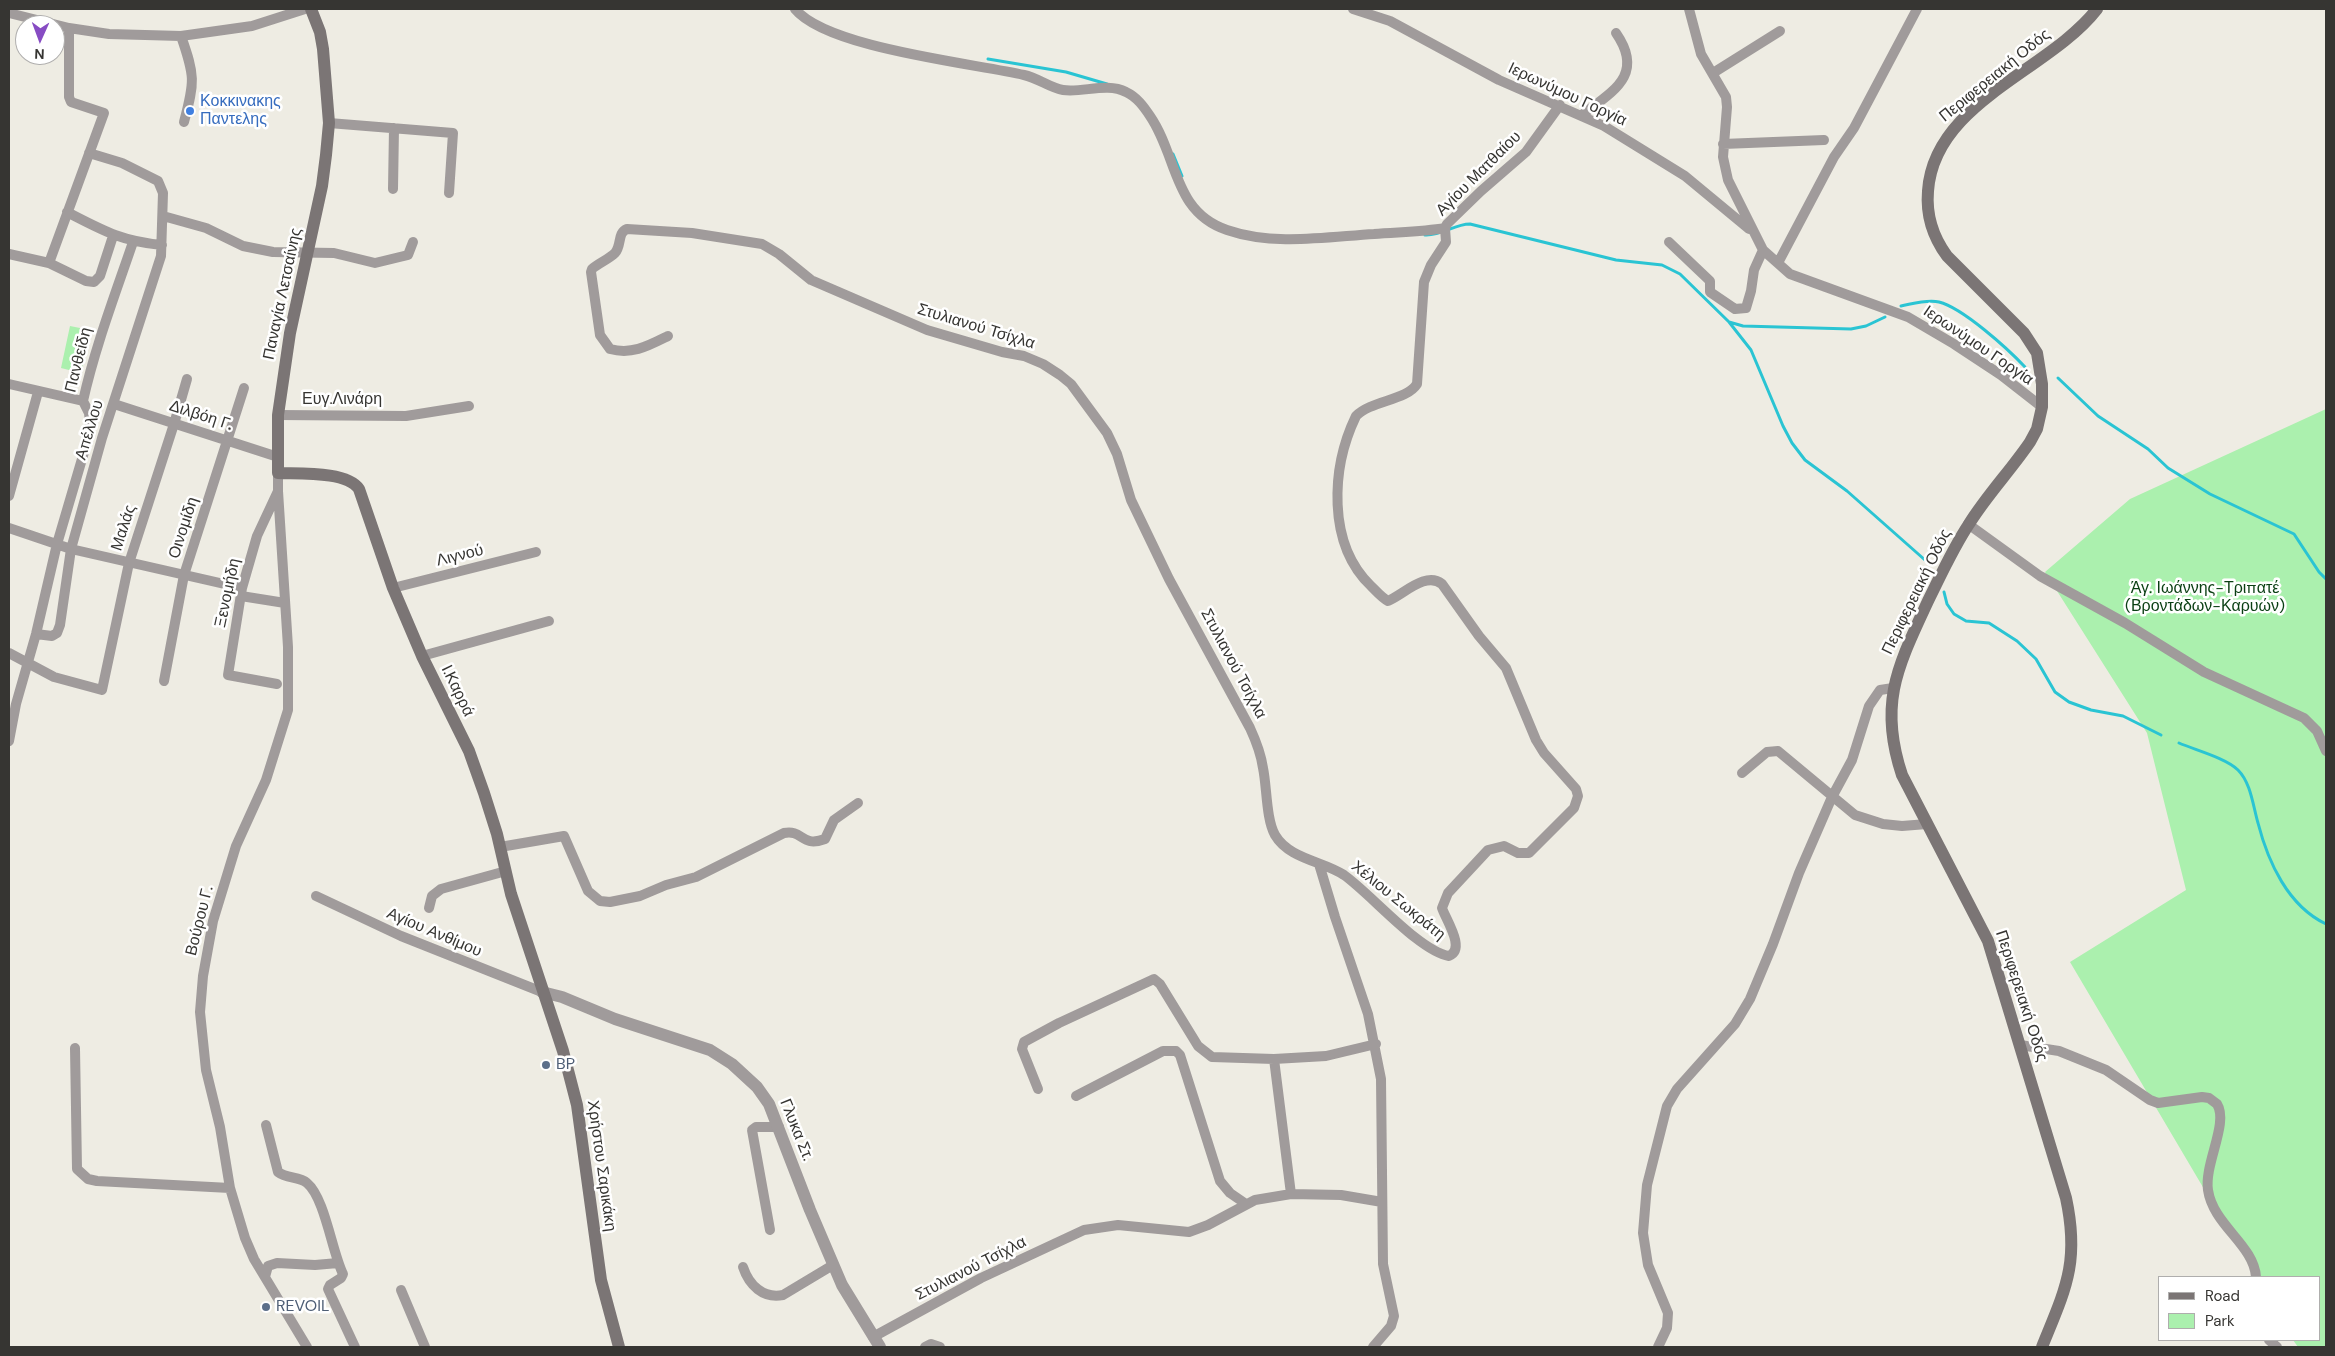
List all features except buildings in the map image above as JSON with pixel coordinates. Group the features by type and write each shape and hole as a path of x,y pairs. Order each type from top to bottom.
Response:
{"main road":[{"name":"Παναγία Λετσαίνης","path":"278,473 278,415 290,333 322,186 328,123 323,49 320,32 311,9"},
{"name":"Περιφερειακή Οδός","path":"2042,1347 2070,1276 2071,1228 2061,1176 1988,941 1902,775 1894,750 1890,714 1893,688 1911,637 1946,564 1968,524 2030,442 2042,407 2041,368 2032,345 1947,256 1938,243 1929,216 1929,178 1937,153 1952,131 1989,98 2075,32 2097,9"},
{"name":"Ι.Καρρά","path":"278,473 338,477 355,483 362,495 393,588 422,656 469,751 484,793 542,992"},
{"name":"Χρήστου Σαρικάκη","path":"542,992 563,1051 577,1105 601,1280 619,1347"}],"street":[{"path":"9,13 69,28 109,34 181,36 252,26 305,9"},
{"path":"795,9 807,21 819,27 864,43 1034,77 1061,90 1098,88 1126,92 1142,104 1156,124 1184,197 1193,210 1226,230 1248,236 1296,239 1445,234"},
{"name":"Ιερωνύμου Γοργία","path":"1353,9 1390,22 1500,80 1604,126 1685,176 1754,233"},
{"path":"1669,242 1710,282 1710,292 1734,309 1746,308 1751,292 1754,270 1762,250 1728,180 1723,144 1727,107 1726,96 1701,54 1689,9"},
{"path":"1778,263 1834,157 1854,128 1917,9"},
{"path":"49,263 104,112 71,102 69,97 69,28"},
{"path":"1713,73 1780,31"},
{"path":"1582,115 1609,94 1624,78 1628,69 1627,52 1616,32"},
{"path":"181,36 192,67 194,81 184,122"},
{"name":"Αγίου Ματθαίου","path":"1560,105 1526,152 1481,191 1445,234 1424,282 1417,384 1409,392 1364,410 1354,421 1338,474 1339,514 1343,538 1348,556 1358,573 1387,600 1430,580 1438,581 1446,588 1479,636 1506,668 1536,740 1544,753 1576,789 1578,796 1574,808"},
{"path":"328,123 453,133 449,193"},
{"path":"393,189 394,128"},
{"path":"1723,144 1824,140"},
{"name":"Απέλλου","path":"36,634 52,636 57,633 60,626 71,549 102,438 161,256 163,193 158,181 122,163 89,153"},
{"path":"67,212 113,236 133,242 162,245"},
{"path":"163,216 206,228 243,246 273,252 334,253 375,263 408,255 413,242"},
{"name":"Στυλιανού Τσίχλα","path":"668,336 640,350 628,352 610,349 600,335 590,272 614,255 621,234 627,228 692,233 762,244 779,254 811,280 927,330 1002,352 1024,356 1043,364 1060,375 1071,384 1107,433 1118,454 1131,500 1169,579 1250,728 1260,753 1274,832 1285,846 1319,864"},
{"path":"9,254 49,263 90,283 97,281 100,276 113,236"},
{"name":"Πανθείδη","path":"9,741 26,663 36,634 57,544 87,442 90,423 89,414 83,401 100,334 133,242"},
{"name":"Ιερωνύμου Γοργία","path":"1762,250 1790,274 1807,282 1908,317 1954,344 2000,375 2042,407"},
{"name":"Μαλάς","path":"26,663 54,677 102,690 129,563 187,379"},
{"path":"9,384 83,401"},
{"name":"Οινομίδη","path":"164,681 184,575 229,441 244,388"},
{"path":"9,496 38,392"},
{"name":"Διλβόη Γ.","path":"114,404 278,457"},
{"name":"Ευγ.Λινάρη","path":"278,415 406,416 469,406"},
{"name":"Ξενομήδη","path":"277,684 228,674 242,592 257,536 278,492 278,473"},
{"name":"Βούρου Γ.","path":"278,492 289,657 288,710 266,780 236,846 221,894 207,950 200,995 203,1055 220,1127 230,1188 245,1238 265,1277 307,1347"},
{"path":"1968,524 2040,576 2125,624 2204,672 2304,718 2317,731 2326,751"},
{"path":"9,528 71,549 184,575 285,603"},
{"name":"Λιγνού","path":"393,588 536,552"},
{"path":"422,656 549,621"},
{"path":"9,653 26,663"},
{"path":"1658,1347 1666,1328 1668,1312 1648,1265 1643,1233 1647,1185 1667,1106 1677,1089 1735,1024 1750,999 1773,944 1786,904 1832,797 1852,760 1869,706 1880,690 1893,688"},
{"path":"1742,773 1767,752 1778,751 1855,815 1868,820 1902,826 1927,824"},
{"path":"500,847 564,836 588,892 600,900 615,902 696,876 784,832 795,832 806,842 815,843 825,839 834,820 858,803"},
{"name":"Χέλιου Σωκράτη","path":"1319,864 1343,875 1436,952 1449,956 1454,954 1456,948 1455,940 1442,908 1448,893 1488,850 1504,846 1518,853 1529,853 1574,808"},
{"path":"1319,864 1368,1014 1376,1044 1381,1079 1383,1264 1394,1316 1391,1326 1373,1347"},
{"path":"429,908 432,896 441,889 506,871"},
{"name":"Αγίου Ανθίμου","path":"316,896 410,940 542,992"},
{"path":"1038,1089 1022,1049 1024,1042 1059,1023 1154,979 1160,984 1198,1046 1206,1054 1218,1058 1274,1059 1332,1056 1376,1044"},
{"name":"Γλυκα Στ.","path":"542,992 575,1002 615,1019 692,1042 717,1053 743,1073 757,1087 769,1104 833,1265 847,1294 877,1342"},
{"path":"2020,1045 2059,1051 2106,1070 2158,1103 2202,1097 2209,1098 2217,1104 2222,1120 2208,1174 2208,1190 2218,1217 2252,1262 2256,1276"},
{"path":"75,1048 77,1170 81,1175 97,1181 230,1188"},
{"path":"1076,1096 1163,1051 1169,1049 1176,1051 1180,1055 1220,1181 1230,1193 1246,1204"},
{"path":"1274,1059 1290,1194"},
{"path":"266,1125 278,1172 282,1175 301,1179 312,1189 327,1223 343,1276 330,1284 328,1289 355,1347"},
{"path":"770,1230 752,1130 756,1127 778,1128"},
{"name":"Στυλιανού Τσίχλα","path":"877,1342 981,1278 1084,1230 1118,1225 1173,1232 1189,1232 1208,1225 1246,1204 1264,1197 1290,1194 1341,1195 1382,1202"},
{"path":"265,1277 268,1266 277,1263 315,1266 338,1263"},
{"path":"743,1267 752,1285 767,1294 776,1296 783,1295 833,1265"},
{"path":"401,1290 425,1347"},
{"path":"925,1347 931,1344 940,1347"}],"green space":[{"path":"70,326 90,330 81,373 61,368"},
{"name":"Άγ. Ιωάννης-Τριπατέ (Βροντάδων-Καρυών)","path":"2326,409 2326,1347 2298,1347 2294,1341 2320,1341 2320,1276 2255,1276 2070,962 2186,890 2147,733 2045,572 2130,499"}],"waterway":[{"path":"988,59 1066,72 1107,84"},
{"path":"1173,154 1182,176"},
{"path":"1425,235 1437,234 1470,224 1616,260 1662,265 1680,274 1729,322 1743,326 1851,329 1866,326 1885,317"},
{"path":"1901,306 1930,301 1949,306 1985,330 2025,367"},
{"path":"1729,322 1751,350 1783,426 1792,443 1805,460 1847,491 1925,560"},
{"path":"2058,378 2098,416 2148,449 2168,468 2210,494 2294,534 2319,572 2326,579"},
{"path":"1944,592 1947,604 1954,614 1966,621 1989,623 2017,641 2036,659 2055,692 2069,702 2091,710 2123,716 2161,735"},
{"path":"2179,743 2226,762 2238,770 2246,781 2262,838 2274,867 2290,894 2301,906 2326,924"}],"place":[{"name":"Κοκκινακης Παντελης","path":"190,111"},
{"name":"BP","path":"546,1065"},
{"name":"REVOIL","path":"266,1307"}]}
